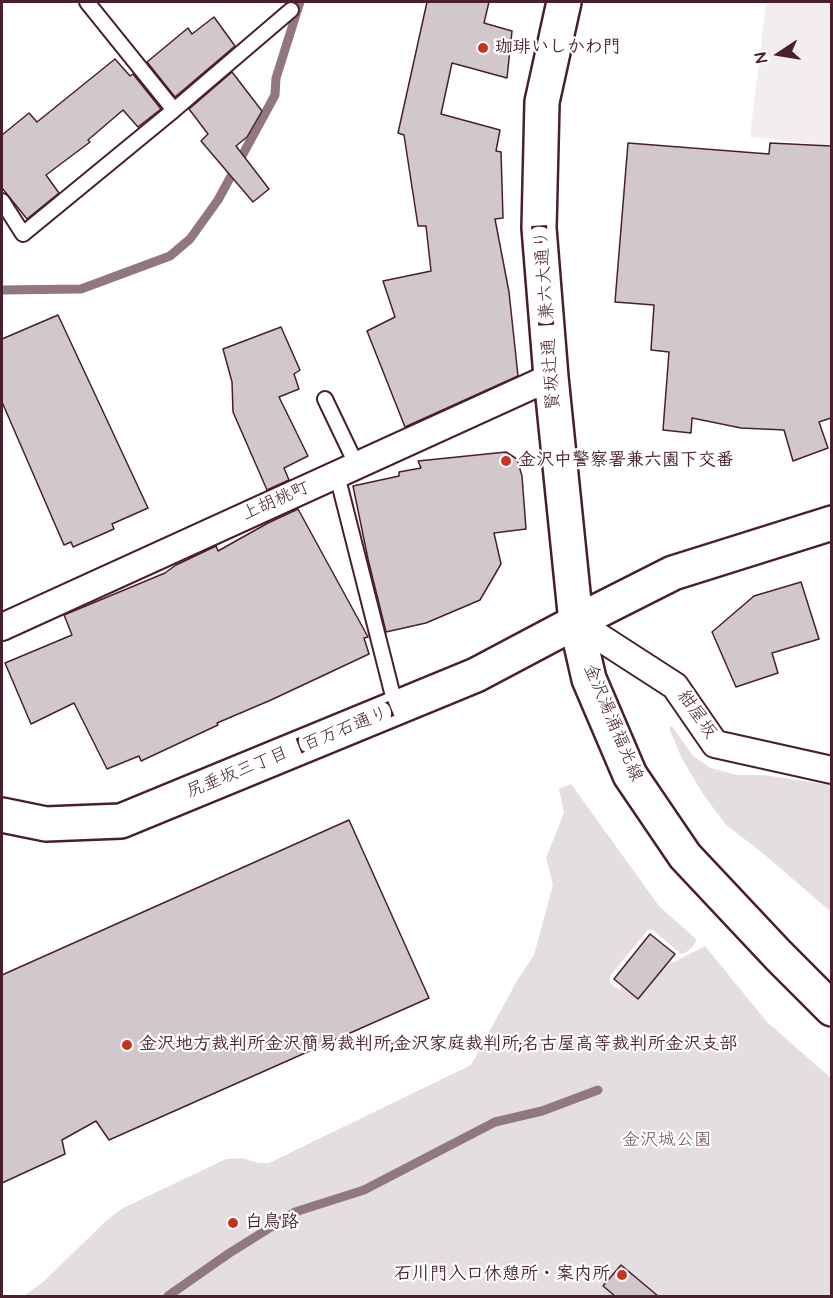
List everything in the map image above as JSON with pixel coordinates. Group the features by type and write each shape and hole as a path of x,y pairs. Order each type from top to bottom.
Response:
{"main road":[{"name":"賢坂辻通【兼六大通り】","path":"564,2 542,102 539,228 551,377 576,622"},
{"name":"尻垂坂三丁目【百万石通り】","path":"2,815 46,824 121,821 476,675 674,573 831,523"},
{"name":"金沢湯涌福光線","path":"576,622 589,679 630,775 686,856 831,1008"}],"street":[{"name":"上胡桃町","path":"2,627 551,377"},
{"name":"紺屋坂","path":"576,622 675,686 715,744 831,770"}],"lane":[{"path":"87,2 174,110"},
{"path":"2,201 23,234 291,10"},
{"path":"325,399 347,470 396,709"}],"shaded area":[{"path":"766,2 831,2 831,146 750,137"}],"green space":[{"path":"672,726 693,756 711,768 737,775 764,775 831,785 831,912 759,850 726,825 703,794 681,757 669,728"},
{"name":"金沢城公園","path":"571,784 659,906 696,939 691,949 681,954 654,931 648,930 610,976 610,983 619,990 705,946 767,1022 831,1078 831,1296 24,1296 44,1281 121,1209 226,1159 242,1158 259,1163 269,1163 471,1065 518,979 534,955 553,885 546,858 564,813 559,789"}],"building":[{"path":"427,2 489,2 484,23 512,31 507,78 452,63 441,114 500,130 496,151 501,152 503,218 495,219 509,292 518,376 405,427 367,331 395,317 383,281 431,271 426,226 418,226 404,135 398,133"},
{"path":"214,17 235,46 175,97 147,62 188,28 192,34"},
{"path":"115,59 130,76 133,74 161,109 138,127 123,110 88,140 90,142 46,175 59,193 27,219 2,188 2,135 29,113 37,122"},
{"path":"232,72 262,111 247,137 236,146 269,189 253,202 201,141 208,134 189,109"},
{"path":"628,143 769,154 770,143 831,146 831,418 819,422 828,448 793,461 784,430 741,428 692,418 691,433 663,430 669,352 651,350 654,305 615,302"},
{"path":"58,315 148,508 112,524 114,529 73,547 71,542 64,545 2,402 2,339"},
{"path":"281,327 300,370 294,374 299,389 279,397 308,456 284,468 289,480 267,490 233,412 232,382 223,349"},
{"path":"506,452 517,459 522,476 526,529 494,533 501,564 480,600 426,623 386,632 353,486 399,476 399,472 421,468 418,461"},
{"path":"298,509 368,637 364,638 369,654 217,723 218,725 141,761 139,756 107,769 74,703 31,724 5,663 72,635 64,615 165,573 176,565 216,546 218,551"},
{"path":"801,582 819,639 772,653 778,673 736,687 712,632 754,596"},
{"path":"349,820 429,998 109,1140 96,1121 62,1140 65,1154 2,1183 2,975"},
{"path":"650,934 675,954 638,999 614,979"},
{"name":"石川門入口休憩所・案内所","path":"621,1265 658,1296 615,1296 603,1286"}],"waterway":[{"path":"2,290 81,289 170,256 190,239 218,200 275,95 276,78 300,2"},
{"path":"168,1296 228,1254 295,1212 364,1190 495,1122 542,1111 598,1090"}],"place":[{"name":"珈琲いしかわ門","path":"483,48"},
{"name":"金沢中警察署兼六園下交番","path":"506,461"},
{"name":"金沢地方裁判所金沢簡易裁判所;金沢家庭裁判所;名古屋高等裁判所金沢支部","path":"127,1045"},
{"name":"白鳥路","path":"233,1223"},
{"name":"石川門入口休憩所・案内所","path":"622,1275"}]}
